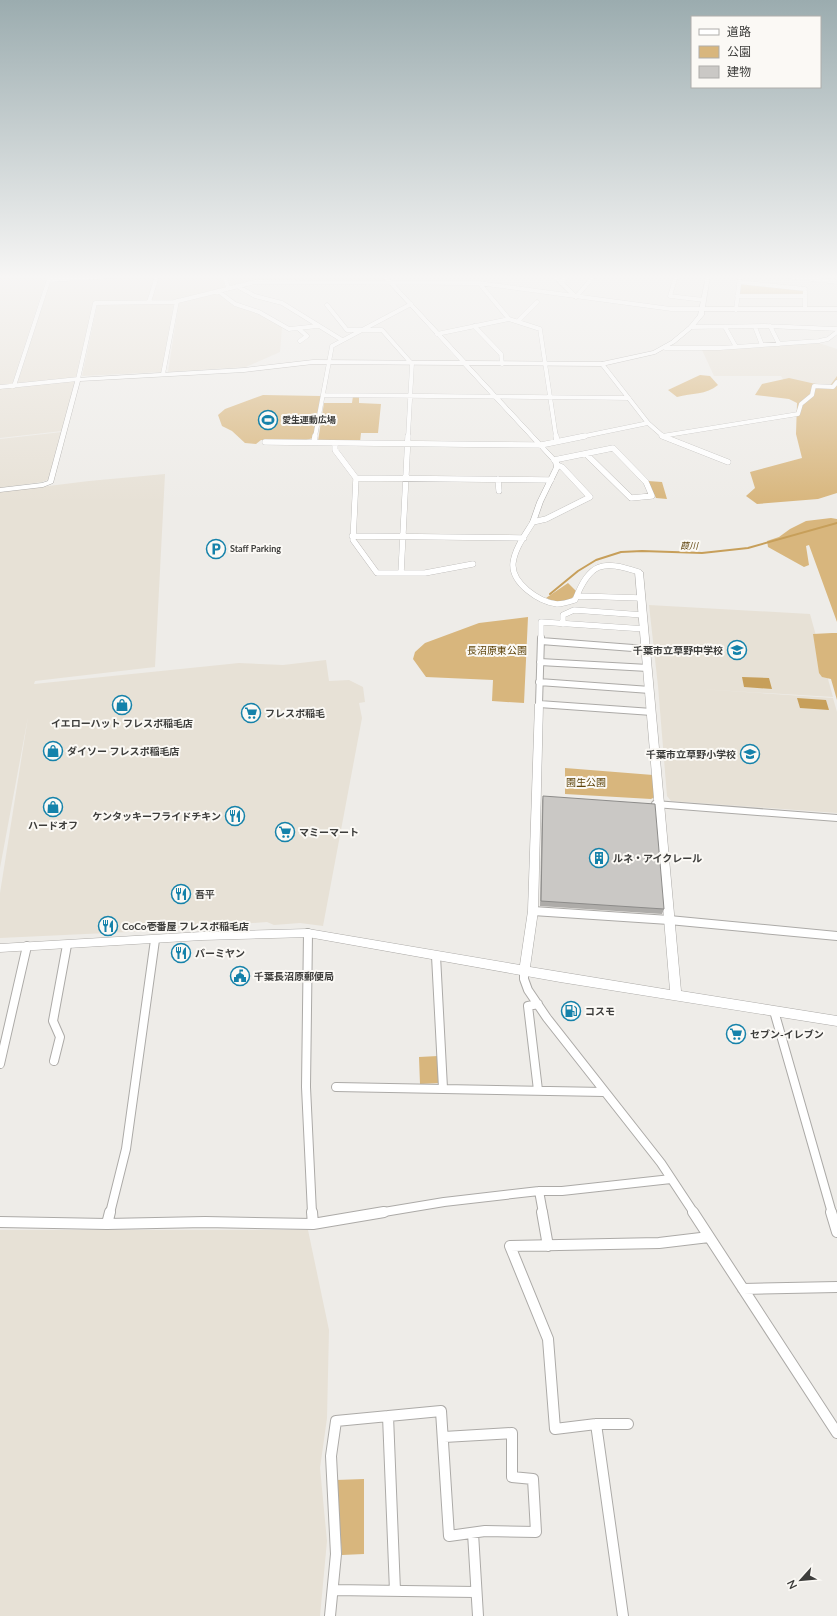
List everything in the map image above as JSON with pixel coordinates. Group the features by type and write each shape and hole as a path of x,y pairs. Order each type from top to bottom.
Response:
{"street":[{"path":"14,386 26,351"},
{"path":"0,490 43,485 51,482 84,351"},
{"path":"163,374 167,351"},
{"path":"314,443 331,351"},
{"path":"401,351 412,364 401,573"},
{"path":"454,351 556,463 562,467 590,497 546,519 533,522"},
{"path":"499,351 501,354 502,364"},
{"path":"544,351 557,442"},
{"path":"0,387 78,379 244,370 294,364 602,364 654,351"},
{"path":"602,364 648,423 662,436 728,462"},
{"path":"662,436 798,414 801,404 812,395 814,386 833,387 837,382"},
{"path":"323,395 629,398"},
{"path":"265,442 541,445 648,423"},
{"path":"335,443 335,450 356,478 353,540 377,573 425,573 473,564"},
{"path":"556,463 586,454 613,448 646,482 652,496 631,498 586,454"},
{"path":"556,463 551,480 533,522 515,550 513,574 517,580 541,598 554,603 565,603 575,600 579,586 588,574 601,564 615,565 639,572 676,995"},
{"path":"356,478 551,480"},
{"path":"498,479 499,491"},
{"path":"352,536 524,538"},
{"path":"577,596 641,598"},
{"path":"563,624 563,615 574,610 643,615"},
{"path":"645,629 541,622 538,704 539,796 533,911 524,979 528,990 547,1018 661,1163 837,1433"},
{"path":"541,641 646,649"},
{"path":"540,662 648,668"},
{"path":"539,682 650,690"},
{"path":"538,704 652,712"},
{"path":"644,804 837,818"},
{"path":"533,911 669,920 837,936"},
{"path":"308,932 306,1086 313,1224"},
{"path":"0,948 308,932 524,971 837,1020"},
{"path":"107,1224 126,1149 155,940"},
{"path":"54,1061 60,1037 53,1021 67,944"},
{"path":"0,1064 27,946"},
{"path":"436,956 444,1088"},
{"path":"538,1004 528,1006 538,1090"},
{"path":"774,1011 837,1232"},
{"path":"336,1087 604,1092"},
{"path":"0,1222 107,1224 205,1222 313,1224 444,1202 539,1191 562,1191 671,1179"},
{"path":"539,1191 548,1246"},
{"path":"628,1424 596,1424 556,1429 548,1339 510,1246 659,1243 709,1237"},
{"path":"743,1289 837,1287"},
{"path":"330,1616 336,1554 331,1456 336,1421 441,1411 444,1437 449,1536 485,1531 536,1532 533,1479 512,1477 512,1433 444,1437"},
{"path":"388,1416 394,1591"},
{"path":"596,1424 623,1616"},
{"path":"473,1533 475,1592 478,1616"},
{"path":"333,1590 475,1592"}],"shaded area":[{"path":"0,351 23,351 12,385 0,386"},
{"path":"28,351 82,351 76,378 17,384"},
{"path":"87,351 166,351 162,372 82,376"},
{"path":"171,351 280,351 246,367 168,372"},
{"path":"703,351 837,351 837,381 833,386 787,385 781,376 714,376"},
{"path":"75,380 62,431 0,438 0,388"},
{"path":"62,432 50,479 42,482 0,488 0,439"},
{"path":"165,474 155,667 35,681 34,684 239,663 283,665 326,660 329,681 349,680 363,687 365,702 359,703 362,718 323,926 300,923 274,925 267,922 150,931 0,938 0,893 28,717 0,868 0,492 89,481"},
{"path":"649,605 810,614 833,697 699,689 833,698 837,712 837,813 671,801 667,796 658,686"},
{"path":"742,677 769,678 772,689 744,687"},
{"path":"797,698 826,700 829,710 800,708"},
{"path":"0,1230 308,1230 329,1330 327,1418 320,1468 327,1541 320,1616 0,1616"}],"green space":[{"path":"700,375 710,376 718,385 709,391 677,397 668,390"},
{"path":"837,376 837,493 818,499 757,504 746,496 755,488 750,472 802,458 796,434 797,403 789,399 755,395 762,384 789,378 829,387"},
{"name":"愛生運動広場","path":"263,395 321,396 313,438 306,440 261,440 256,444 245,443 232,431 222,426 218,415 225,409"},
{"path":"353,396 359,396 359,403 381,404 378,433 361,433 360,442 318,441 324,403 352,403"},
{"path":"648,481 662,482 667,499 656,498"},
{"path":"831,518 837,519 837,622 809,545 806,546 809,565 804,567 768,547 767,541 779,537 790,529 806,521"},
{"path":"568,583 576,591 571,599 564,602 559,602 546,598"},
{"name":"長沼原東公園","path":"528,617 524,703 492,701 493,680 426,677 413,659 415,652 425,643 479,623"},
{"path":"837,633 837,700 831,679 822,677 819,673 813,634"},
{"name":"園生公園","path":"565,768 653,775 655,797 651,799 565,794"},
{"path":"438,1056 440,1083 420,1084 419,1057"},
{"path":"364,1479 364,1554 342,1555 336,1480"}],"building":[{"name":"ルネ・アイクレール","path":"543,796 655,804 664,909 541,901"}],"waterway":[{"name":"葭川","path":"550,594 578,571 596,560 621,552 642,551 702,553 748,548 837,523"}],"place":[{"name":"愛生運動広場","path":"268,420"},
{"name":"Staff Parking","path":"216,549"},
{"name":"千葉市立草野中学校","path":"737,650"},
{"name":"イエローハット フレスポ稲毛店","path":"122,705"},
{"name":"フレスポ稲毛","path":"251,713"},
{"name":"ダイソー フレスポ稲毛店","path":"53,751"},
{"name":"千葉市立草野小学校","path":"750,754"},
{"name":"ハードオフ","path":"53,807"},
{"name":"ケンタッキーフライドチキン","path":"235,816"},
{"name":"マミーマート","path":"285,832"},
{"name":"ルネ・アイクレール","path":"599,858"},
{"name":"吾平","path":"181,894"},
{"name":"CoCo壱番屋 フレスポ稲毛店","path":"108,926"},
{"name":"バーミヤン","path":"181,953"},
{"name":"千葉長沼原郵便局","path":"240,976"},
{"name":"コスモ","path":"571,1011"},
{"name":"セブン-イレブン","path":"736,1034"}]}
